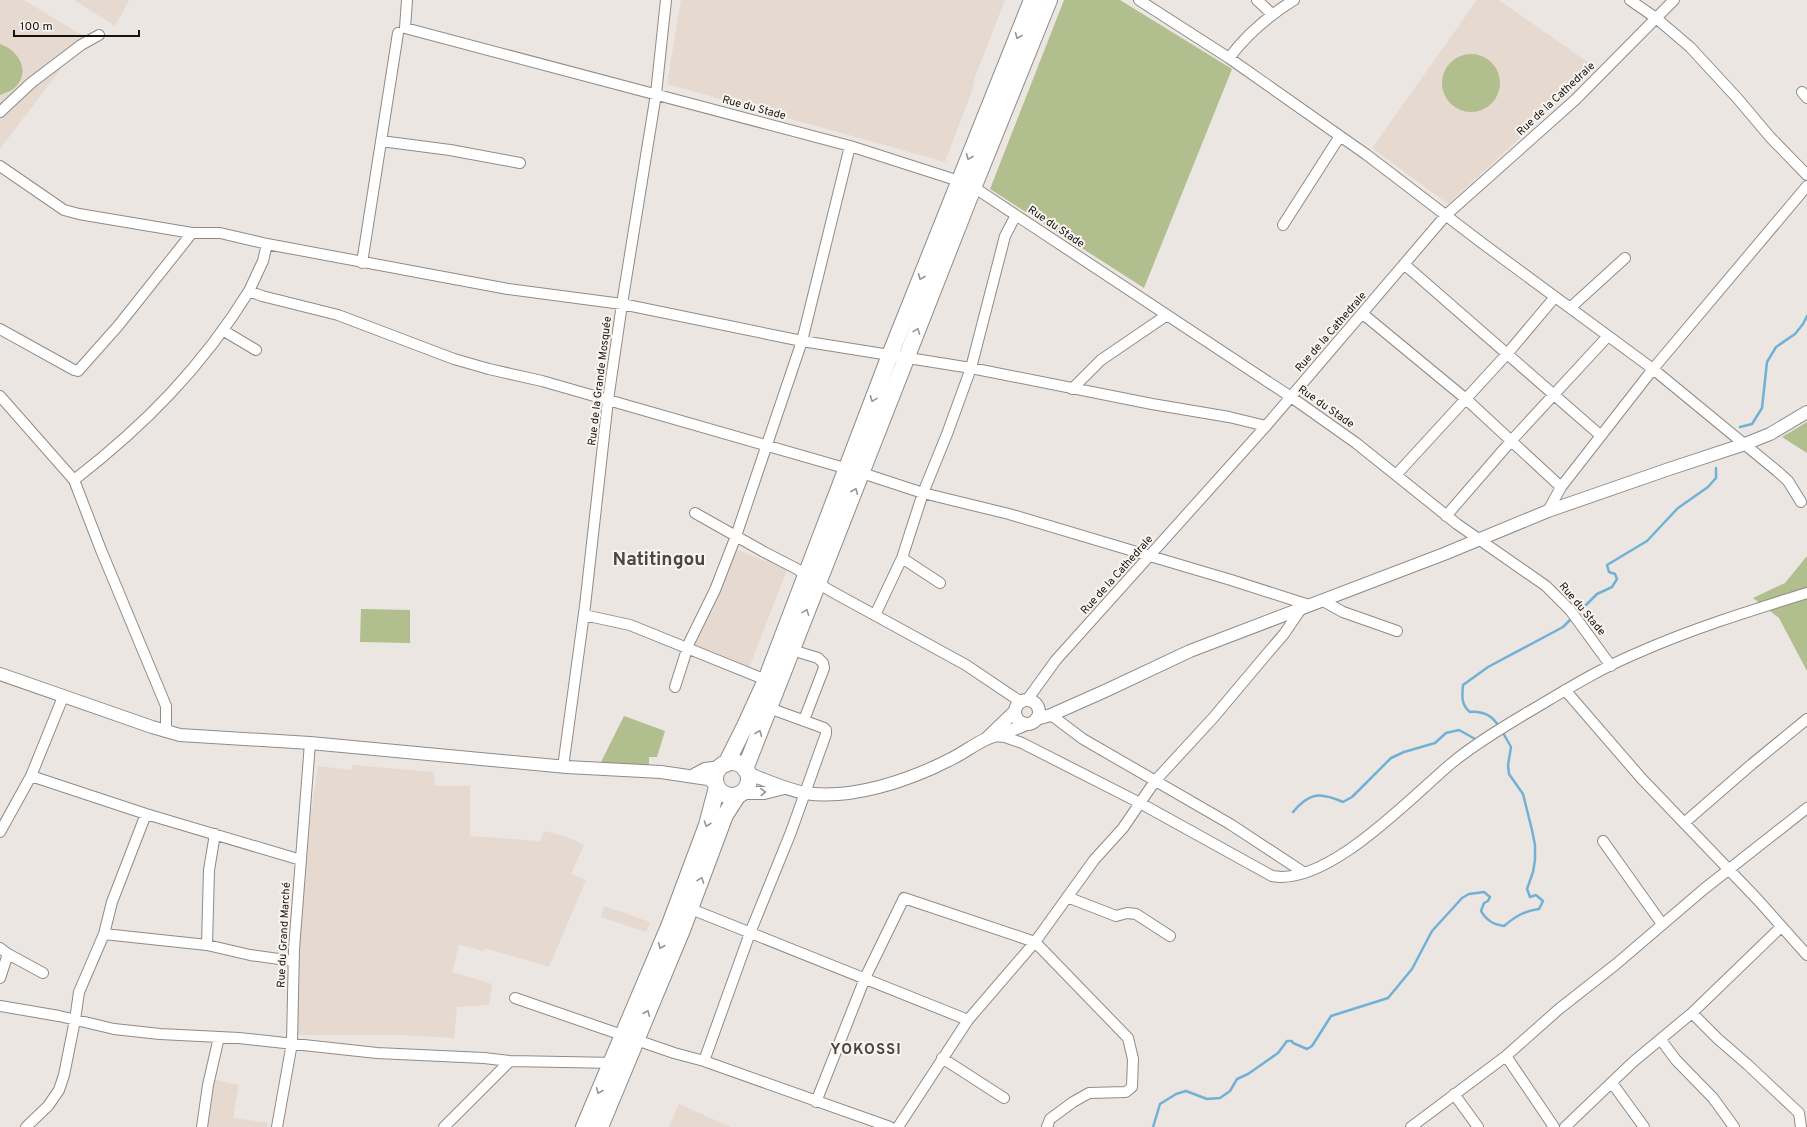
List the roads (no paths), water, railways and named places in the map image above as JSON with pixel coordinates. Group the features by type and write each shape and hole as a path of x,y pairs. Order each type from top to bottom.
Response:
{"highway":[{"path":"740,794 733,796 723,794 717,786 715,776 746,726 812,578 854,472 907,358 966,185 1032,0"},
{"path":"854,472 890,355 1049,0"},
{"path":"584,1127 618,1064 670,924 684,906 725,815 748,782 746,771 792,650 812,578"},
{"path":"723,765 734,763 746,771"},
{"path":"684,906 717,786"},
{"path":"600,1127 618,1064"}],"street":[{"name":"Rue du Stade","path":"407,0 405,28 850,146 966,185 1016,214 1291,397 1356,443 1446,516 1478,540 1546,586 1576,618 1611,666"},
{"name":"Rue de la Grande Mosquée","path":"563,767 584,615 608,400 656,94 666,0"},
{"path":"1139,0 1229,58 1340,136 1653,369 1788,481 1801,502"},
{"path":"1257,0 1272,14"},
{"path":"1229,58 1248,35 1272,14 1294,0"},
{"path":"1630,0 1656,18 1690,47 1709,66 1770,137 1807,175"},
{"name":"Rue de la Cathedrale","path":"1021,704 1056,660 1266,426 1446,215 1575,100 1674,0"},
{"path":"362,262 398,33"},
{"path":"0,112 31,83 82,45 99,35"},
{"path":"1283,226 1340,136"},
{"path":"381,141 450,150 520,163"},
{"path":"675,687 696,627 716,590 736,536 802,341 850,146"},
{"path":"0,166 64,210 79,214 192,233 220,233 268,244 508,289 622,304 802,341 970,368 1072,389 1214,414 1266,426"},
{"path":"1548,511 1561,487 1600,435 1653,369 1807,186"},
{"path":"875,615 902,558 923,493 947,434 970,368 1005,236 1016,214"},
{"path":"0,329 78,371 118,326 192,233"},
{"path":"74,480 116,446 164,401 224,331 250,291 263,261 268,244"},
{"path":"1570,308 1625,258"},
{"path":"1404,264 1600,435"},
{"path":"250,291 338,316 441,354 489,369 542,381 923,493 1009,514 1231,580 1305,607"},
{"path":"1396,475 1507,354 1555,297"},
{"path":"1363,314 1466,399 1561,487"},
{"path":"1072,389 1101,360 1167,315"},
{"path":"224,331 256,350"},
{"path":"1446,516 1511,441 1608,336"},
{"path":"0,396 74,480 106,564 166,706 166,732"},
{"path":"746,771 784,788 804,793 832,795 876,787 913,775 948,760 990,738 1012,731 1031,721 1051,715 1190,651 1323,601 1548,511 1661,471 1745,444 1770,434 1807,412"},
{"path":"695,513 812,578 829,590 966,665 1021,704 1036,704 1038,709 1031,721"},
{"path":"902,558 940,583"},
{"path":"990,738 1005,737 1022,743 1140,803 1272,876 1289,877 1329,861 1358,844 1384,824 1454,761 1478,743 1565,690 1634,654 1706,625 1807,593"},
{"path":"1323,601 1343,612 1397,631"},
{"path":"898,1127 968,1020 1035,942 1094,860 1123,828 1155,781 1213,718 1266,656 1305,607"},
{"path":"584,615 630,625 766,680"},
{"path":"792,650 818,658 823,663 824,668 804,720"},
{"path":"0,674 166,732 180,735 310,743 563,767 661,772 708,779 717,786"},
{"path":"1565,690 1609,740 1624,760 1729,869 1807,955"},
{"path":"0,832 31,776 63,697"},
{"path":"1021,704 1017,718 1031,721"},
{"path":"990,738 1021,704"},
{"path":"704,1062 750,933 788,839 826,730 804,720 769,708"},
{"path":"1051,715 1083,740 1230,824 1303,872"},
{"path":"1684,823 1807,719"},
{"name":"Rue du Grand Marché","path":"277,1127 292,1043 294,961 310,743"},
{"path":"692,776 706,769 723,765"},
{"path":"31,776 146,814 301,860"},
{"path":"740,794 764,793 784,788"},
{"path":"1410,1127 1506,1056 1559,1009 1615,965 1662,924 1807,808"},
{"path":"26,1127 48,1106 59,1090 64,1075 79,992 104,934 112,902 146,814"},
{"path":"207,945 209,870 215,834"},
{"path":"1603,840 1662,924"},
{"path":"1067,897 1116,916 1127,913 1136,914 1170,936"},
{"path":"816,1102 864,978 904,898 1035,942 1128,1038 1133,1059 1132,1087 1130,1090 1126,1092 1089,1093 1050,1118 1047,1127"},
{"path":"684,906 968,1020"},
{"path":"1566,1127 1633,1062 1692,1013 1781,927"},
{"path":"104,934 207,945 250,955 294,961"},
{"path":"0,978 4,951 43,973"},
{"path":"515,998 890,1127"},
{"path":"0,1006 114,1029 152,1033 292,1043 377,1053 510,1061 618,1064"},
{"path":"1692,1013 1718,1039 1799,1113 1802,1127"},
{"path":"202,1127 208,1085 219,1037"},
{"path":"1661,1040 1676,1060 1713,1098 1734,1127"},
{"path":"1506,1056 1554,1127"},
{"path":"942,1058 1004,1098"},
{"path":"444,1127 510,1061"},
{"path":"1612,1083 1644,1127"},
{"path":"1454,1094 1478,1127"}],"waterway":[{"path":"1740,427 1752,424 1762,408 1767,362 1776,347 1795,334 1807,316"},
{"path":"1577,614 1597,594 1612,587 1617,579 1615,574 1609,572 1607,565 1647,541 1678,508 1708,487 1716,478 1716,468"},
{"path":"1499,727 1491,717 1479,712 1470,712 1467,709 1463,700 1463,685 1488,667 1563,627 1573,617"},
{"path":"1293,812 1299,805 1310,797 1322,795 1343,802 1352,797 1391,758 1404,752 1435,743 1446,733 1459,730 1477,740"},
{"path":"1153,1127 1160,1104 1176,1094 1186,1091 1207,1099 1220,1098 1230,1091 1237,1079 1248,1074 1278,1053 1287,1041 1292,1041 1293,1043 1307,1049 1312,1046 1331,1016 1388,998 1412,969 1432,931 1462,898 1469,894 1484,892 1490,897 1488,901 1484,903 1481,911 1494,923 1504,926 1524,913 1539,909 1543,901 1536,895 1530,897 1527,889 1533,872 1535,860 1535,845 1532,830 1523,794 1509,774 1508,765 1511,747 1502,731"}],"district":[{"name":"Natitingou","path":"659,560"},
{"name":"YOKOSSI","path":"866,1050"}]}
